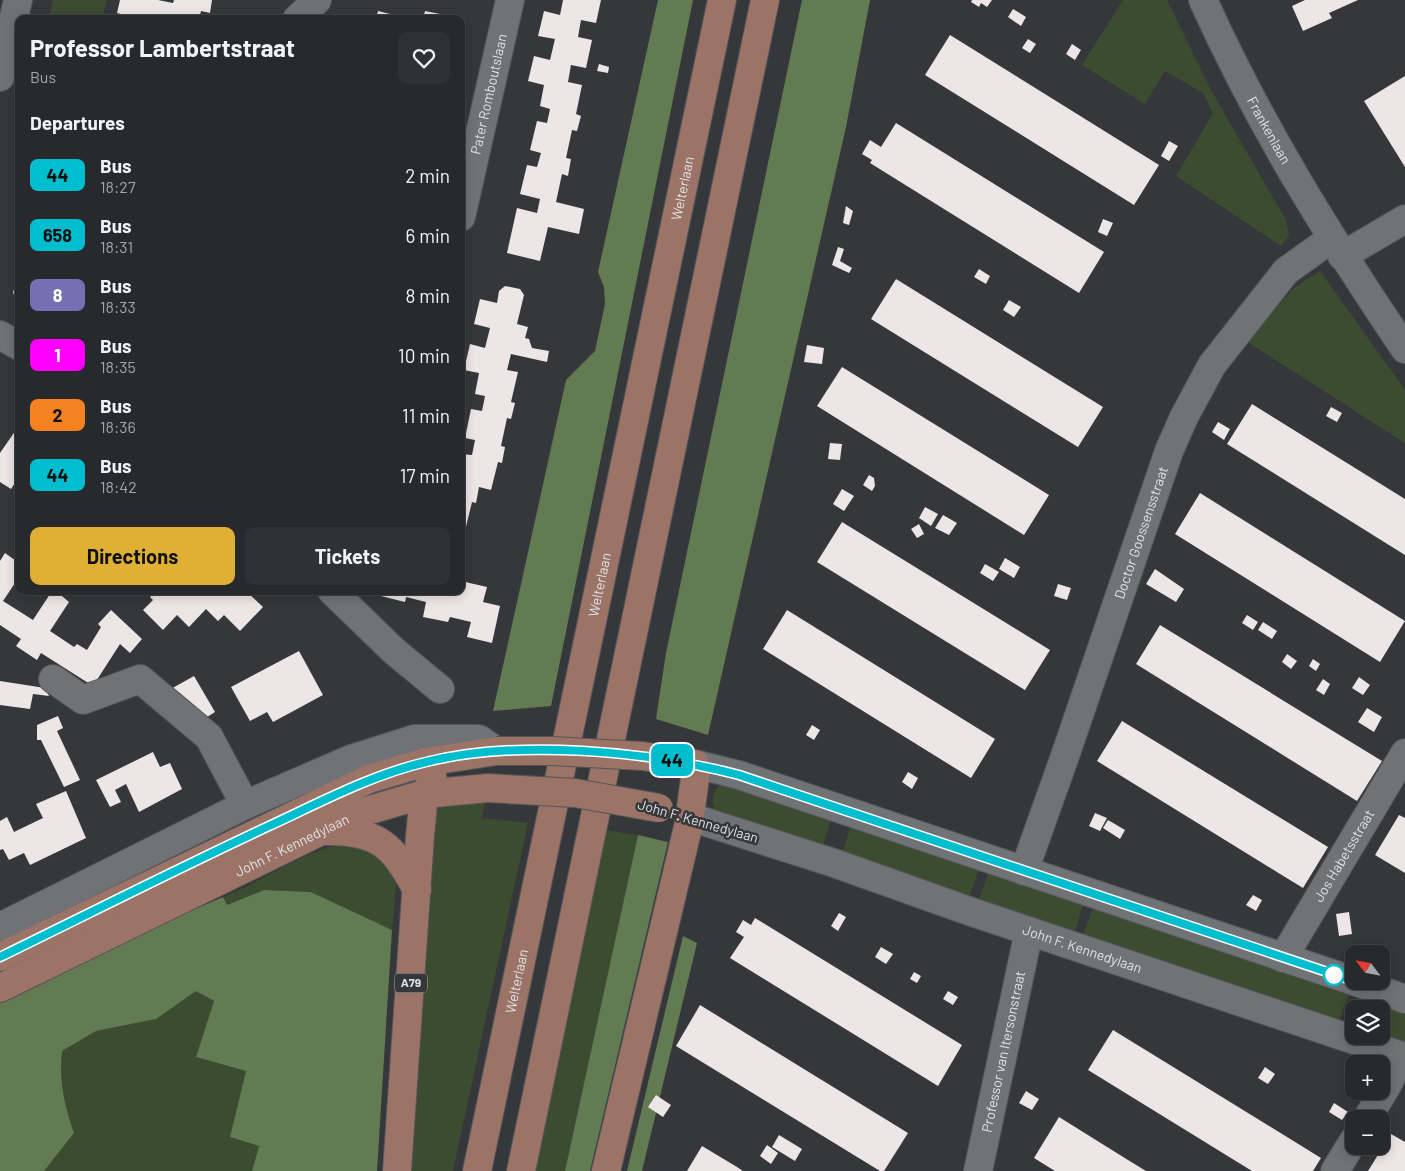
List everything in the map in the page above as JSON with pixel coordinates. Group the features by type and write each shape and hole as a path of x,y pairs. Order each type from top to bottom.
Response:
{"main road":[{"name":"Welterlaan","path":"477,1171 722,0"},
{"path":"521,1171 765,0"},
{"name":"John F. Kennedylaan","path":"0,957 369,779 446,757 496,751 604,753 682,761"},
{"name":"A79","path":"397,1171 424,794 446,757"},
{"path":"606,1171 690,817 696,770 682,761"},
{"name":"John F. Kennedylaan","path":"0,988 318,831 356,814 424,794 488,788 574,793 659,808 690,817"},
{"path":"318,831 356,832 383,842 402,862 417,890"}],"street":[{"path":"0,76 18,0"},
{"path":"301,15 317,0"},
{"name":"Pater Romboutslaan","path":"465,199 510,0"},
{"name":"Frankenlaan","path":"1203,0 1273,142 1336,248 1405,350"},
{"path":"1336,248 1405,219"},
{"name":"Doctor Goossensstraat","path":"1024,871 1169,451 1184,417 1212,365 1286,271 1336,248"},
{"path":"0,335 15,344"},
{"path":"336,595 394,651 440,689"},
{"path":"53,679 83,700 140,679 209,737 245,805"},
{"name":"John F. Kennedylaan","path":"0,928 245,805 350,759 414,739 478,739 496,751"},
{"name":"Jos Habetsstraat","path":"1284,958 1405,753"},
{"name":"John F. Kennedylaan","path":"682,761 739,775 1345,978"},
{"name":"John F. Kennedylaan","path":"690,817 834,863 1029,931 1402,1056"},
{"name":"Professor van Itersonstraat","path":"978,1171 1029,931"},
{"name":"John F. Kennedylaan","path":"1380,990 1405,999"},
{"path":"1372,1110 1402,1056"},
{"path":"1335,1171 1345,1155"}],"green space":[{"path":"53,0 107,0 103,15 50,15"},
{"path":"658,0 693,0 551,706 493,711 566,380 595,351 605,304 604,287 598,272"},
{"path":"802,0 870,0 846,127 708,735 656,719 666,653"},
{"path":"1123,0 1167,0 1211,90 1286,220 1289,235 1281,246 1176,176 1213,113 1203,93 1165,71 1145,104 1082,65"},
{"path":"1320,271 1405,390 1405,443 1246,341 1295,287"},
{"path":"727,781 833,813 821,852 717,817 714,811 713,796 715,791"},
{"path":"486,797 482,818 528,823 453,1171 410,1171 432,815 445,801"},
{"path":"853,820 981,863 968,901 840,859"},
{"path":"605,830 638,835 565,1171 532,1171"},
{"path":"638,835 668,842 590,1171 565,1171"},
{"path":"349,842 364,843 397,877 392,930 311,892 264,890 226,905 223,897 316,852"},
{"path":"990,867 1085,900 1073,936 978,903"},
{"path":"264,890 311,892 392,930 377,1171 252,1171 259,1146 230,1137 246,1071 196,1057 214,1001 196,991 156,1019 96,1031 62,1051 61,1072 63,1092 74,1133 44,1171 0,1171 0,993 223,897 227,905"},
{"path":"1095,902 1345,986 1345,990 1350,990 1345,1000 1337,1027 1082,938"},
{"path":"683,936 697,943 642,1171 627,1171"},
{"path":"196,991 214,1001 196,1057 246,1071 230,1137 259,1146 252,1171 44,1171 74,1133 63,1092 61,1072 62,1051 96,1031 156,1019"},
{"path":"1360,991 1385,1000 1357,1000"},
{"path":"1390,1002 1405,1007 1405,1050 1390,1041"}],"building":[{"path":"120,0 158,0 173,3 174,0 212,0 210,13 201,11 200,15 125,15 117,13"},
{"path":"563,0 601,0 596,23 581,20 578,37 592,40 586,68 571,65 568,82 582,85 576,114 581,116 577,131 572,130 566,158 571,159 568,176 562,174 556,202 584,209 579,234 548,227 540,261 507,253 517,208 537,213 540,199 520,194 527,165 537,167 541,153 530,150 537,121 547,123 550,109 540,106 544,85 528,81 534,56 550,60 555,39 538,36 544,11 560,15"},
{"path":"972,0 992,0 987,7 981,3 979,7 971,2"},
{"path":"1305,0 1358,0 1329,13 1332,18 1303,31 1292,6"},
{"path":"1013,9 1026,17 1021,26 1008,17"},
{"path":"378,11 394,15 377,15"},
{"path":"425,11 445,15 424,15"},
{"path":"950,35 1159,165 1134,205 925,75"},
{"path":"1028,39 1036,44 1030,53 1022,48"},
{"path":"1072,44 1081,50 1075,60 1066,54"},
{"path":"599,64 609,67 608,73 597,71"},
{"path":"1405,76 1405,167 1364,101"},
{"path":"896,123 1104,252 1079,293 870,163 872,160 862,154 870,140 881,147"},
{"path":"1169,141 1178,146 1169,161 1161,156"},
{"path":"846,206 853,211 849,225 843,223"},
{"path":"1103,219 1113,223 1107,236 1098,232"},
{"path":"838,247 844,249 840,261 852,268 849,273 832,265"},
{"path":"979,269 990,276 986,284 974,277"},
{"path":"896,279 1103,407 1078,447 871,319"},
{"path":"505,286 520,289 524,295 517,324 528,327 525,338 529,339 532,348 549,351 547,362 511,354 507,370 518,372 511,402 515,403 511,419 507,418 501,446 505,447 502,463 498,462 491,490 479,487 476,503 472,502 465,531 465,454 472,455 475,440 465,438 471,409 482,411 485,396 475,394 479,373 465,370 465,366 470,344 485,348 490,328 474,324 480,299 497,303 499,291"},
{"path":"1009,300 1021,307 1014,317 1003,310"},
{"path":"807,345 824,348 822,364 804,362"},
{"path":"842,367 1049,495 1024,535 817,406"},
{"path":"1252,404 1405,499 1405,555 1227,444"},
{"path":"1331,407 1342,413 1337,422 1326,416"},
{"path":"1218,422 1230,429 1224,440 1212,432"},
{"path":"15,431 15,483 11,489 0,482 0,453"},
{"path":"830,443 842,444 840,460 828,459"},
{"path":"869,475 874,478 875,486 872,491 863,485"},
{"path":"842,489 854,496 844,511 833,504"},
{"path":"1200,493 1405,621 1380,662 1175,534"},
{"path":"925,507 938,514 931,526 919,518"},
{"path":"943,515 957,523 949,535 935,528"},
{"path":"842,522 1050,650 1025,690 817,562"},
{"path":"919,524 924,534 917,538 911,529"},
{"path":"5,553 15,560 15,583 3,601 33,620 49,595 61,595 69,602 50,631 74,647 77,644 87,650 101,627 98,624 111,610 142,639 130,653 120,644 93,686 41,653 37,660 16,646 21,639 0,625 0,561"},
{"path":"1005,558 1020,567 1014,578 999,569"},
{"path":"985,564 999,572 993,581 980,573"},
{"path":"1155,569 1184,589 1176,602 1146,584"},
{"path":"465,582 487,587 483,602 500,606 492,643 467,637 471,622 450,617 448,622 423,617 426,602 406,597 405,602 381,596 465,595"},
{"path":"1058,584 1071,588 1067,600 1054,596"},
{"path":"152,595 250,595 263,607 240,631 224,615 218,621 206,609 189,627 177,615 163,630 143,610 153,600 150,597"},
{"path":"787,610 995,739 971,778 763,649"},
{"path":"1247,615 1258,622 1253,630 1242,623"},
{"path":"1263,622 1277,631 1272,639 1258,630"},
{"path":"1160,625 1382,761 1357,801 1136,664"},
{"path":"299,651 323,695 273,722 267,712 250,721 231,687"},
{"path":"1287,654 1297,661 1291,669 1282,662"},
{"path":"1313,659 1320,664 1316,671 1309,666"},
{"path":"194,676 215,712 201,721 169,690"},
{"path":"1359,677 1370,685 1363,695 1352,688"},
{"path":"1323,679 1330,684 1324,695 1316,690"},
{"path":"0,681 45,688 49,696 33,694 30,709 0,705"},
{"path":"1367,708 1382,717 1374,732 1358,722"},
{"path":"58,716 63,728 57,731 80,780 64,787 41,740 37,740 37,725"},
{"path":"1122,721 1328,847 1303,888 1097,761"},
{"path":"812,725 820,730 814,740 806,735"},
{"path":"153,752 160,767 170,763 182,789 139,812 126,784 115,790 121,802 110,807 96,780"},
{"path":"908,772 918,778 912,789 902,782"},
{"path":"66,791 86,838 30,865 24,853 9,860 3,849 0,850 0,821 7,817 14,832 43,818 36,804"},
{"path":"1095,813 1107,818 1100,831 1089,826"},
{"path":"1399,815 1405,818 1405,873 1375,855"},
{"path":"1108,820 1125,830 1120,839 1103,828"},
{"path":"1253,895 1262,900 1256,911 1246,905"},
{"path":"1349,912 1352,934 1339,936 1336,914"},
{"path":"839,913 846,917 838,931 831,926"},
{"path":"755,918 962,1045 938,1086 730,958 744,937 736,932 743,920 751,925"},
{"path":"881,947 893,954 886,964 875,957"},
{"path":"914,972 921,976 917,983 910,979"},
{"path":"948,991 958,997 953,1005 943,999"},
{"path":"700,1005 908,1133 884,1171 880,1171 676,1046"},
{"path":"1113,1030 1321,1158 1313,1171 1252,1171 1088,1070"},
{"path":"1265,1067 1275,1074 1268,1084 1258,1078"},
{"path":"1026,1091 1039,1099 1032,1110 1019,1103"},
{"path":"656,1095 671,1105 663,1117 648,1107"},
{"path":"1334,1103 1345,1110 1345,1116 1342,1120 1329,1112"},
{"path":"1059,1117 1146,1171 1055,1171 1034,1158"},
{"path":"1391,1134 1405,1142 1405,1171 1368,1171 1378,1155 1390,1155"},
{"path":"779,1135 802,1149 795,1161 772,1147"},
{"path":"767,1145 778,1153 771,1164 760,1156"},
{"path":"702,1146 737,1167 743,1171 687,1171"}],"bus line":[{"name":"44","path":"0,957 249,835 369,779 388,772 446,757 496,751 552,751 604,753 669,759 739,775 1345,978"}]}
